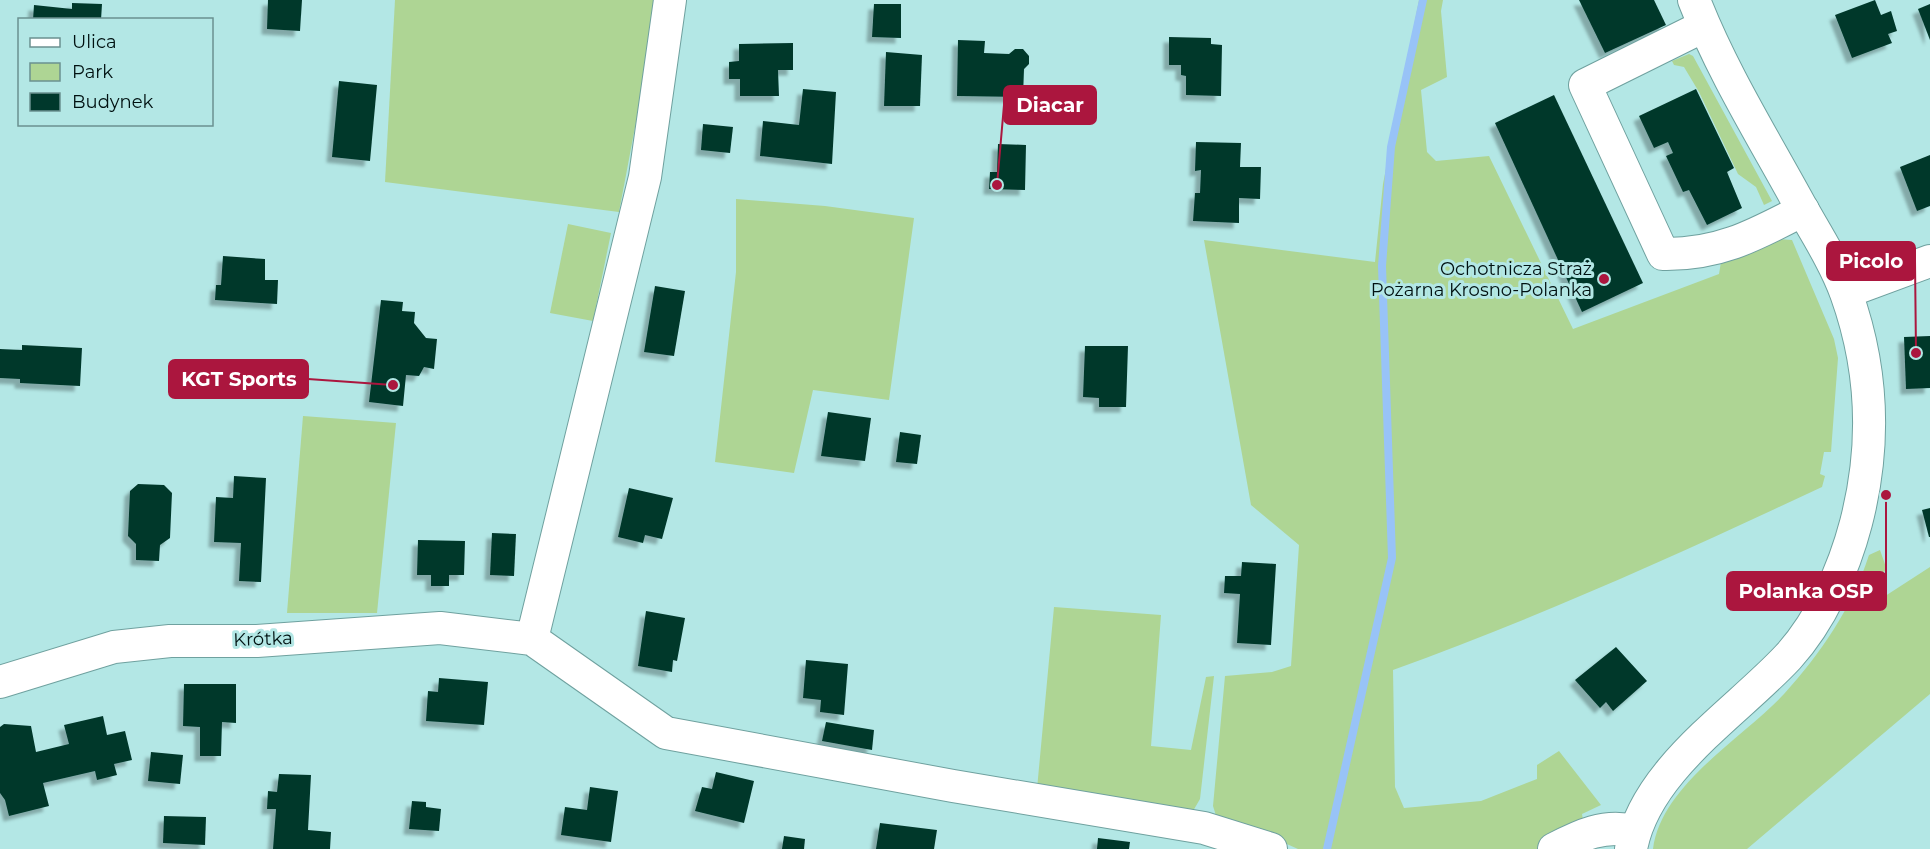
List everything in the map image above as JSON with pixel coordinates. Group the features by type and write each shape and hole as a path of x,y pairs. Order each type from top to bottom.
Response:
{"street":[{"path":"670,0 645,177 531,639 666,733 953,786 1204,828 1271,849"},
{"path":"1554,849 1601,828 1618,827 1633,840 1656,789 1684,756 1751,695 1791,654 1822,607 1849,549 1866,486 1871,432 1866,370 1846,292 1803,210 1699,13 1585,85 1663,254 1694,255 1746,239 1803,210"},
{"path":"1846,292 1930,261"},
{"name":"Krótka","path":"0,682 114,647 170,641 257,641 440,628 531,639"}],"green space":[{"path":"395,0 659,0 619,212 385,182"},
{"path":"1419,0 1443,0 1441,11 1447,77 1421,90 1427,152 1436,161 1489,156 1573,329 1719,274 1722,256 1777,239 1792,240 1834,339 1838,358 1831,452 1824,452 1820,474 1825,476 1822,487 1610,583 1448,650 1393,670 1395,787 1404,808 1481,801 1537,779 1537,765 1559,751 1601,805 1582,814 1584,826 1539,849 1298,849 1231,819 1218,822 1213,806 1225,676 1272,672 1291,666 1299,545 1251,505 1204,240 1375,262 1383,184"},
{"path":"1689,54 1693,56 1772,201 1764,205 1756,187 1738,174 1699,92 1684,67 1674,65 1672,61"},
{"path":"736,199 825,206 914,218 889,400 813,390 794,473 715,462 736,272"},
{"path":"568,224 611,233 593,321 550,313"},
{"path":"303,416 396,423 377,613 287,613"},
{"path":"1880,550 1887,570 1871,579 1879,600 1930,567 1930,694 1747,849 1653,849 1659,826 1671,804 1706,764 1767,711 1798,678 1834,629 1854,593 1869,555"},
{"path":"1054,607 1161,615 1151,746 1191,750 1206,677 1214,676 1200,799 1193,811 1037,789"}],"building":[{"path":"268,0 302,0 300,31 267,29"},
{"path":"1579,0 1654,0 1666,25 1605,53"},
{"path":"1875,0 1881,15 1891,11 1897,31 1888,34 1892,43 1852,58 1835,15"},
{"path":"72,3 102,4 101,18 33,18 34,5 72,9"},
{"path":"874,4 901,4 901,38 872,37"},
{"path":"1930,4 1930,40 1918,9"},
{"path":"1169,37 1211,38 1211,44 1222,45 1221,96 1186,95 1186,76 1181,75 1181,65 1169,65"},
{"path":"958,40 985,41 984,53 1009,54 1015,49 1023,49 1029,56 1029,64 1024,69 1023,97 957,96"},
{"path":"793,43 793,70 778,70 779,96 740,96 740,79 729,79 729,62 739,61 739,44"},
{"path":"886,52 922,55 920,106 884,106"},
{"path":"339,81 377,85 370,161 332,157"},
{"path":"803,89 836,92 832,164 760,156 763,121 799,125"},
{"path":"1696,89 1734,168 1727,172 1742,208 1707,225 1689,190 1683,192 1666,156 1673,153 1668,142 1654,148 1639,116"},
{"path":"1554,95 1643,283 1582,312 1495,123"},
{"path":"703,124 733,127 730,153 701,150"},
{"path":"1196,142 1241,143 1240,167 1261,167 1260,199 1239,198 1239,223 1193,221 1195,193 1200,193 1201,170 1195,171"},
{"path":"998,144 1026,145 1025,190 989,189 990,172 997,172"},
{"path":"1930,155 1930,206 1917,211 1900,167"},
{"path":"223,256 265,259 265,280 278,280 277,304 215,300 216,285 221,285"},
{"path":"655,286 685,291 674,356 644,352"},
{"path":"381,300 403,302 402,311 415,312 414,323 426,338 437,339 434,369 424,367 419,376 406,375 403,406 369,402"},
{"path":"1930,336 1930,388 1906,389 1904,337"},
{"path":"22,345 82,348 80,386 20,383 20,379 0,378 0,349 22,350"},
{"path":"1085,346 1128,346 1126,407 1099,407 1099,398 1083,397"},
{"path":"828,412 871,418 865,461 821,456"},
{"path":"900,432 921,435 917,464 896,462"},
{"path":"234,476 266,478 261,582 239,581 241,543 214,542 216,497 233,498"},
{"path":"138,484 164,485 172,493 170,538 160,545 159,561 136,560 136,544 128,536 130,491"},
{"path":"629,488 673,498 662,539 645,535 643,543 618,537"},
{"path":"1930,508 1930,537 1929,537 1922,510"},
{"path":"492,533 516,534 514,576 490,575"},
{"path":"418,540 465,541 464,575 449,575 449,586 431,586 431,575 417,575"},
{"path":"1242,562 1276,564 1271,645 1237,643 1240,594 1224,593 1225,576 1241,576"},
{"path":"646,611 685,618 677,661 673,660 672,672 638,666"},
{"path":"1616,647 1647,681 1613,711 1606,702 1600,708 1575,680"},
{"path":"806,660 848,664 844,715 820,712 821,700 803,698"},
{"path":"439,678 488,682 484,725 426,721 428,691 438,692"},
{"path":"184,684 236,684 236,723 222,722 221,756 200,756 200,727 183,726"},
{"path":"103,716 107,735 125,731 132,760 114,764 117,775 97,780 95,771 43,783 49,806 9,816 5,800 0,793 0,727 4,724 31,726 36,752 69,744 64,725"},
{"path":"826,722 874,730 872,750 822,741"},
{"path":"151,752 183,755 180,784 148,781"},
{"path":"716,772 754,781 744,823 695,811 702,787 712,789"},
{"path":"279,774 311,775 308,830 331,832 330,849 273,849 276,809 267,809 268,791 277,792"},
{"path":"590,787 618,791 611,842 561,835 565,807 587,810"},
{"path":"412,801 426,802 426,807 441,809 439,831 409,829"},
{"path":"164,816 206,817 205,845 163,843"},
{"path":"880,823 937,830 934,849 876,849"},
{"path":"784,836 805,839 804,849 782,849"},
{"path":"1098,838 1130,842 1129,849 1097,849"}],"waterway":[{"path":"1327,849 1392,558 1382,266 1391,147 1423,0"}],"place":[{"name":"Diacar","path":"997,185"},
{"name":"Ochotnicza Straż Pożarna Krosno-Polanka","path":"1604,279"},
{"name":"Picolo","path":"1916,353"},
{"name":"KGT Sports","path":"393,385"},
{"name":"Polanka OSP","path":"1886,495"}]}
